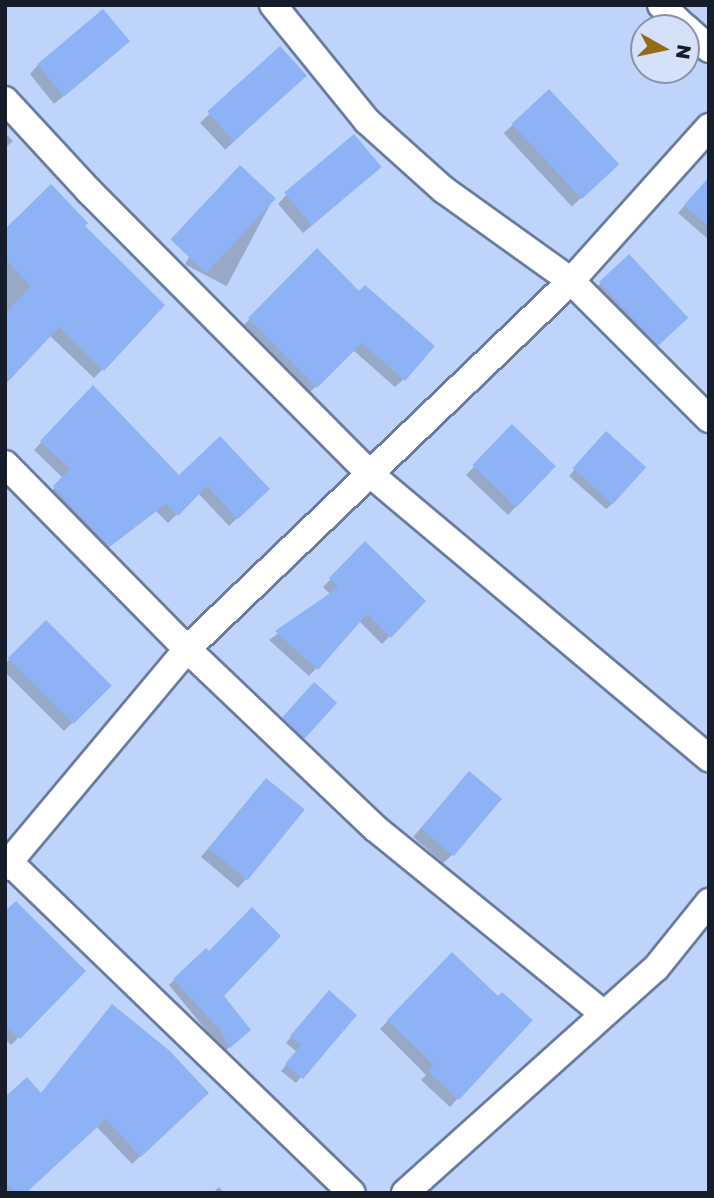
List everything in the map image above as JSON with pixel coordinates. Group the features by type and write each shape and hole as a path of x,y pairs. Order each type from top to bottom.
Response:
{"street":[{"path":"274,5 367,121 443,190 571,281 709,419"},
{"path":"5,100 89,191 369,473 709,758"},
{"path":"352,1193 207,1057 7,862 187,649 571,281 709,127"},
{"path":"5,464 187,649 375,828 604,1014"},
{"path":"405,1193 656,968 709,902"}],"building":[{"path":"103,9 130,41 64,96 37,64"},
{"path":"280,46 307,76 234,141 207,112"},
{"path":"549,89 619,164 582,199 512,124"},
{"path":"354,134 382,167 312,225 284,192"},
{"path":"240,165 276,198 206,273 170,240"},
{"path":"709,177 709,227 684,205"},
{"path":"51,184 88,223 85,226 165,305 104,371 59,327 5,385 5,314 31,286 5,259 5,229"},
{"path":"317,248 359,291 365,285 435,346 405,381 362,343 317,388 248,318"},
{"path":"629,254 688,318 658,346 599,282"},
{"path":"93,385 179,475 220,436 270,489 238,519 207,486 178,516 166,504 109,547 53,486 70,469 40,441"},
{"path":"512,424 556,466 516,507 472,465"},
{"path":"606,431 646,467 613,504 573,468"},
{"path":"365,541 426,601 391,638 367,614 318,670 275,631 339,587 329,578"},
{"path":"46,620 112,686 74,724 8,658"},
{"path":"314,682 337,703 305,738 282,718"},
{"path":"469,771 502,799 454,856 421,828"},
{"path":"266,778 305,809 248,880 209,849"},
{"path":"16,901 86,971 20,1039 5,1025 5,911"},
{"path":"252,907 281,936 224,996 251,1030 230,1048 220,1030 173,979 206,948 209,951"},
{"path":"452,952 498,996 502,992 533,1020 459,1100 428,1071 434,1065 387,1020"},
{"path":"329,990 357,1015 303,1079 285,1064 301,1045 290,1036"},
{"path":"112,1004 170,1051 209,1093 141,1157 106,1119 26,1193 15,1193 5,1182 5,1097 27,1077 41,1093"}]}
